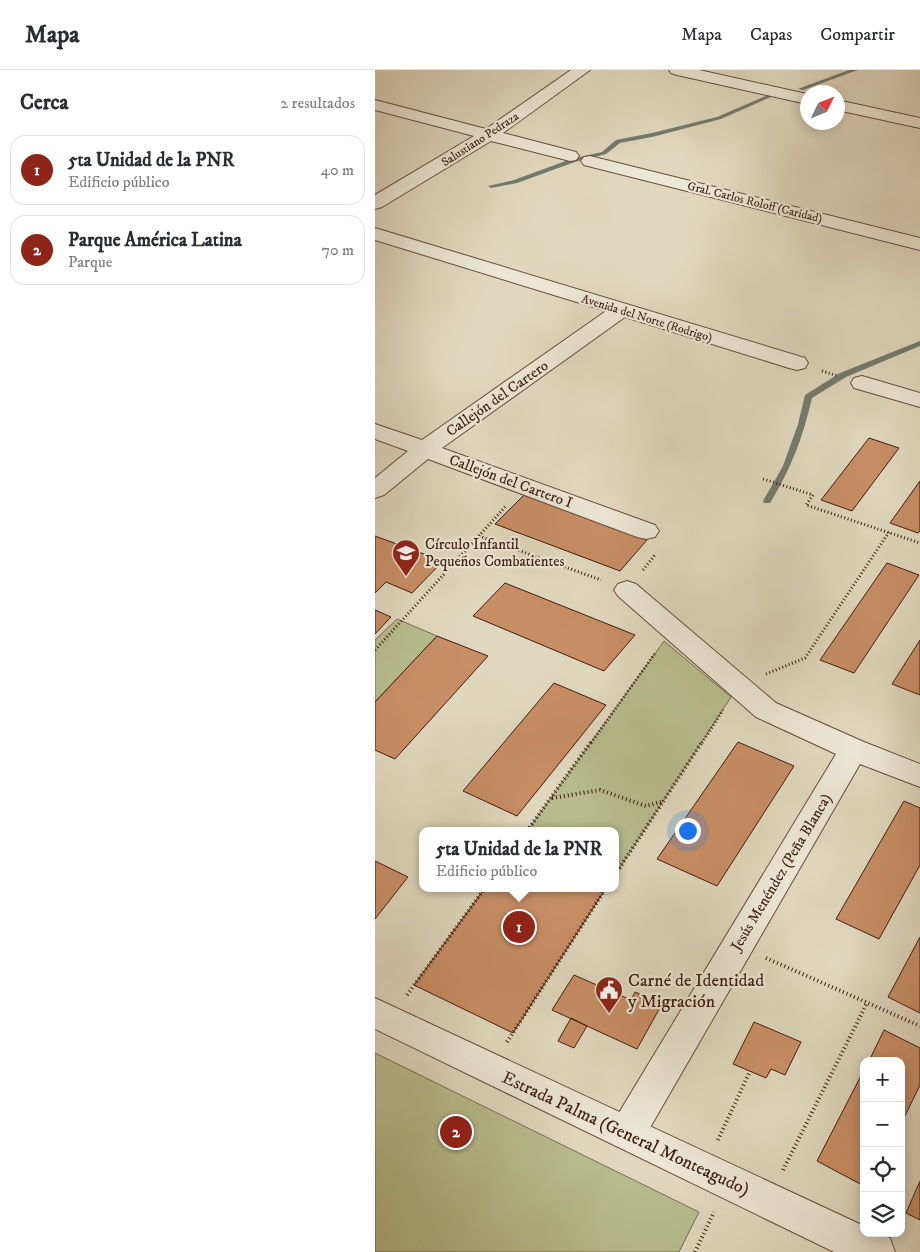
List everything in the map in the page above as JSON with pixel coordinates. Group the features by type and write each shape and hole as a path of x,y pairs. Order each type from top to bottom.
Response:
{"street":[{"name":"Salustiano Pedraza","path":"375,204 490,134 582,70"},
{"path":"677,70 800,97"},
{"path":"375,105 571,156"},
{"path":"845,107 920,123"},
{"name":"Gral. Carlos Roloff (Caridad)","path":"590,161 920,244"},
{"name":"Avenida del Norte (Rodrigo)","path":"375,234 797,364"},
{"name":"Callejón del Cartero","path":"375,490 425,450 621,310"},
{"path":"863,383 920,400"},
{"name":"Callejón del Cartero I","path":"375,431 646,530"},
{"path":"627,590 766,710 854,750 920,776"},
{"name":"Jesús Menéndez (Peña Blanca)","path":"627,1133 854,750"},
{"name":"Estrada Palma (General Monteagudo)","path":"382,1016 877,1252"}],"path":[{"path":"797,364 863,383"},
{"path":"763,479 813,495 806,505 920,543"},
{"path":"375,650 525,486"},
{"path":"479,536 627,590 669,539 646,530"},
{"path":"530,827 673,630"},
{"path":"551,798 600,790 646,806 664,801"},
{"path":"382,1016 482,892"},
{"path":"490,1068 604,892"},
{"path":"738,945 920,1026"},
{"path":"768,1200 867,1003"},
{"path":"695,1252 716,1176 750,1071"}],"green space":[{"path":"397,619 437,636 375,702 375,640"},
{"path":"664,641 731,697 619,869 619,827 530,827"},
{"path":"375,1053 699,1212 679,1252 375,1252"}],"building":[{"path":"869,438 899,448 852,511 821,500"},
{"path":"920,481 920,531 918,533 890,523"},
{"path":"524,495 647,540 620,571 495,524"},
{"path":"375,536 443,561 412,593 386,582 375,593"},
{"path":"887,563 919,575 854,673 820,660"},
{"path":"505,583 635,635 604,671 473,616"},
{"path":"375,610 391,617 375,634"},
{"path":"437,636 488,656 395,759 375,750 375,702"},
{"path":"920,640 920,695 892,684"},
{"path":"554,683 606,705 517,816 463,791"},
{"path":"738,742 794,766 717,886 657,859"},
{"path":"904,801 920,808 920,865 879,939 836,919"},
{"path":"375,861 408,877 375,919"},
{"path":"482,892 603,892 513,1033 414,985"},
{"path":"920,937 920,1013 888,997"},
{"name":"Carné de Identidad y Migración","path":"574,975 631,1000 635,992 662,1004 637,1049 552,1010"},
{"path":"571,1018 587,1026 574,1048 558,1041"},
{"path":"754,1022 801,1042 785,1075 771,1069 766,1078 733,1064"},
{"path":"884,1030 920,1048 920,1085 905,1116 905,1057 871,1057"},
{"path":"860,1078 860,1184 817,1161"},
{"path":"920,1181 920,1220 906,1213"}],"waterway":[{"path":"812,85 855,70"},
{"path":"491,186 515,182 573,160 604,153 618,141 652,135 719,118 770,96"},
{"path":"767,501 787,466 802,424 808,397 843,375 920,343"}],"place":[{"name":"Círculo Infantil Pequeños Combatientes","path":"406,577"},
{"name":"5ta Unidad de la PNR","path":"519,927"},
{"name":"Carné de Identidad y Migración","path":"609,1014"},
{"name":"Parque América Latina","path":"456,1132"}]}
